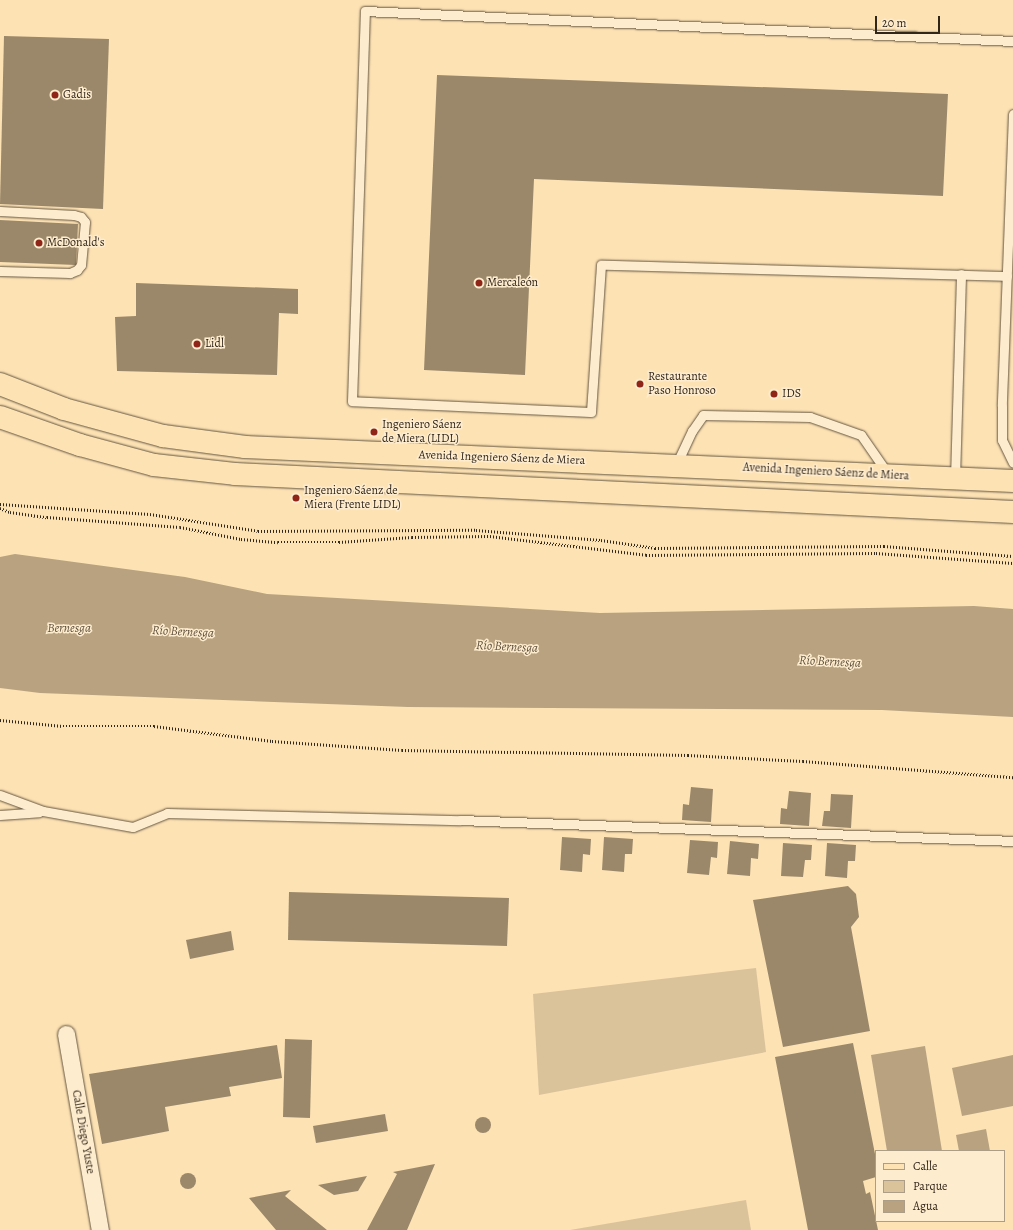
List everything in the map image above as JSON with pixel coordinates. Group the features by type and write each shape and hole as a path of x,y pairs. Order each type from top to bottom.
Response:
{"main road":[{"name":"Avenida Ingeniero Sáenz de Miera","path":"0,384 64,409 163,436 237,446 1013,481"},
{"path":"0,417 80,445 154,465 235,474 1013,512"}],"street":[{"name":"Calle Diego Yuste","path":"66,1034 100,1230"}],"lane":[{"path":"1007,276 601,265 591,412 352,401 365,11 1013,41"},
{"path":"1013,114 1002,440 1013,463"},
{"path":"0,211 74,215 81,217 85,222 81,265 77,270 70,273 0,270"},
{"path":"955,478 961,274"},
{"path":"676,465 692,431 703,415 810,417 861,435 888,475"},
{"path":"0,794 43,811 134,827 167,813 460,820 1013,841"},
{"path":"0,815 43,811"}],"path":[{"path":"0,504 150,514 258,531 476,530 601,540 655,548 884,546 1013,556"},
{"path":"0,508 10,512 47,517 180,527 240,539 278,542 339,542 412,537 490,536 646,555 876,553 1013,563"},
{"path":"0,720 63,726 154,726 272,741 402,750 688,755 811,761 1013,777"}],"green space":[{"path":"756,968 766,1052 539,1095 533,994"},
{"path":"746,1200 751,1230 570,1230"}],"water":[{"name":"Bernesga","path":"15,554 185,577 267,594 600,613 974,606 1013,609 1013,717 882,710 408,707 40,693 0,688 0,557"},
{"path":"925,1046 942,1150 887,1150 871,1055"},
{"path":"1013,1055 1013,1106 962,1116 952,1068"},
{"path":"986,1129 990,1150 959,1150 956,1135"}],"building":[{"name":"Gadis","path":"4,36 109,39 103,209 0,204"},
{"name":"Mercaleón","path":"437,75 948,94 943,196 534,179 525,375 424,370"},
{"name":"McDonald's","path":"0,220 78,224 76,265 0,262"},
{"name":"Lidl","path":"136,283 298,289 298,314 279,313 277,375 117,371 115,317 136,316"},
{"path":"691,787 713,789 711,822 682,820 683,804 689,805"},
{"path":"789,791 811,793 809,826 780,824 781,808 787,809"},
{"path":"831,794 853,795 851,828 822,826 824,811 830,811"},
{"path":"562,837 591,839 590,855 583,854 582,872 560,870"},
{"path":"604,837 633,839 632,854 625,854 624,872 602,870"},
{"path":"690,840 718,842 717,858 711,857 709,875 687,873"},
{"path":"730,841 759,844 758,859 751,858 750,876 727,874"},
{"path":"783,843 812,845 811,860 805,860 803,877 781,876"},
{"path":"827,843 856,845 855,861 848,861 847,878 825,876"},
{"path":"848,886 856,894 859,917 851,927 870,1031 783,1047 753,900"},
{"path":"289,892 509,898 507,946 288,940"},
{"path":"231,931 234,950 190,959 186,940"},
{"path":"285,1039 312,1040 310,1118 283,1117"},
{"path":"853,1043 875,1154 875,1177 863,1181 866,1194 870,1192 875,1222 876,1222 878,1230 808,1230 775,1057"},
{"path":"277,1045 282,1078 229,1087 231,1096 165,1107 169,1131 102,1144 89,1074"},
{"path":"385,1114 388,1131 316,1143 313,1126"},
{"path":"483,1117 489,1119 491,1125 489,1131 483,1133 477,1131 475,1125 477,1119"},
{"path":"435,1164 407,1230 367,1230 397,1174 393,1172"},
{"path":"188,1173 194,1175 196,1181 194,1187 188,1189 182,1187 180,1181 182,1175"},
{"path":"367,1176 358,1191 334,1195 318,1185"},
{"path":"291,1190 285,1196 327,1230 276,1230 249,1198"}],"place":[{"name":"Gadis","path":"55,95"},
{"name":"McDonald's","path":"39,243"},
{"name":"Mercaleón","path":"479,283"},
{"name":"Lidl","path":"197,344"},
{"name":"Restaurante Paso Honroso","path":"640,384"},
{"name":"IDS","path":"774,394"},
{"name":"Ingeniero Sáenz de Miera (LIDL)","path":"374,432"},
{"name":"Ingeniero Sáenz de Miera (Frente LIDL)","path":"296,498"}],"water label":[{"name":"Río Bernesga","path":"183,632"},
{"name":"Río Bernesga","path":"507,647"},
{"name":"Río Bernesga","path":"830,662"}]}
